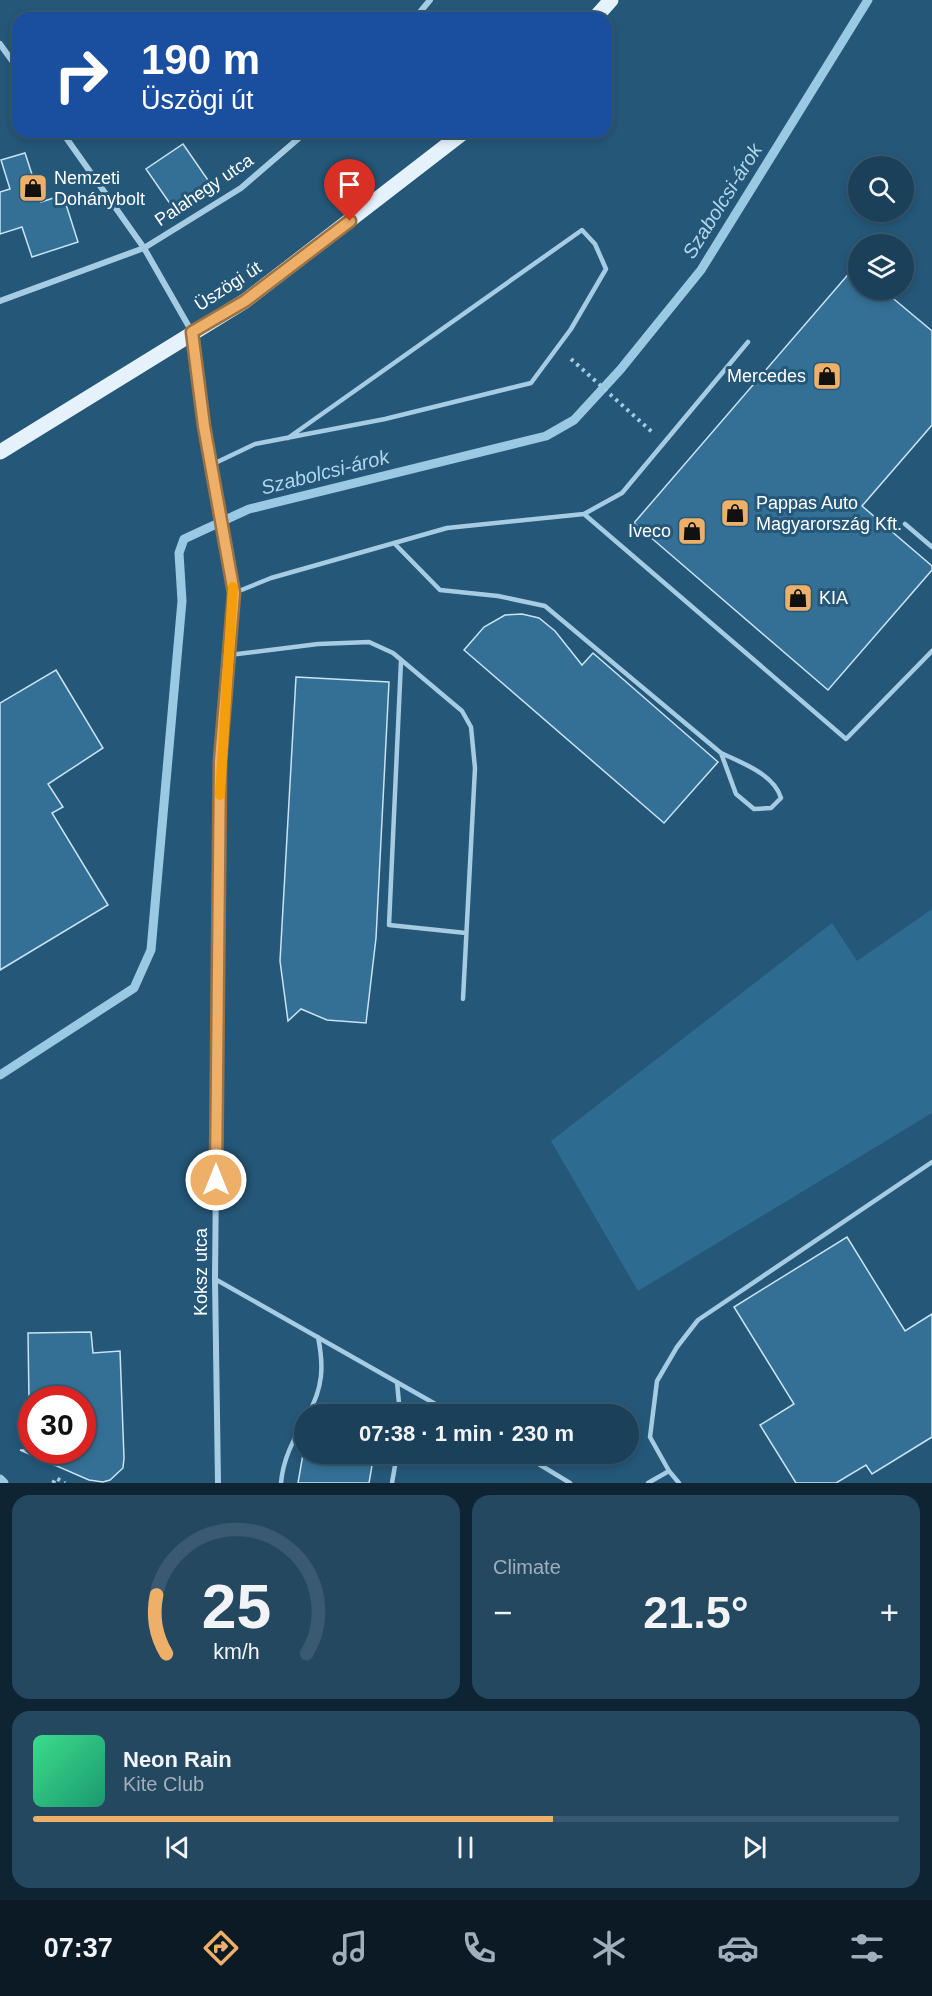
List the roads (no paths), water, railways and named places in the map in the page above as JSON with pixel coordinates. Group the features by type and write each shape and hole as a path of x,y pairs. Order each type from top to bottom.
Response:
{"main road":[{"path":"600,12 611,0"},
{"name":"Üszögi út","path":"0,452 245,301 456,138"}],"street":[{"path":"420,12 430,0"},
{"path":"0,44 12,61"},
{"name":"Koksz utca","path":"66,138 144,248 192,332"},
{"name":"Palahegy utca","path":"0,301 144,248 241,188 299,138"},
{"name":"Koksz utca","path":"204,426 234,593 220,761 215,1279 218,1483"}],"lane":[{"path":"211,465 255,444 288,438 385,419 531,383 571,329 606,268 595,244 582,230 288,438"},
{"name":"Koksz utca","path":"192,332 204,426"},
{"path":"234,593 271,578 447,528 584,514 622,493 748,342"},
{"path":"584,514 846,739 932,651"},
{"path":"905,524 932,547"},
{"path":"394,543 440,590 498,596 545,606 721,753 749,766 778,787 781,798 771,808 754,809 736,794 721,753"},
{"path":"229,655 318,644 369,642 393,653 462,711 471,727 475,768 463,999"},
{"path":"401,661 389,925 466,933"},
{"path":"679,1483 669,1471 650,1437 657,1382 677,1347 698,1320 932,1162"},
{"path":"215,1279 436,1404"},
{"path":"314,1404 324,1366 318,1338"},
{"path":"397,1382 399,1404"},
{"path":"281,1483 282,1467 294,1438"},
{"path":"392,1483 395,1464"},
{"path":"539,1464 570,1483"},
{"path":"648,1483 669,1471"}],"waterway":[{"name":"Szabolcsi-árok","path":"0,1075 134,988 151,950 182,601 179,553 184,539 249,509 546,436 574,420 620,370 701,270 868,0"},
{"name":"Szabolcsi-árok","path":"0,1479 4,1483"}],"place":[{"name":"Nemzeti Dohánybolt","path":"33,188"},
{"name":"Mercedes","path":"827,376"},
{"name":"Pappas Auto Magyarország Kft.","path":"735,513"},
{"name":"Iveco","path":"692,531"},
{"name":"KIA","path":"798,598"}]}
